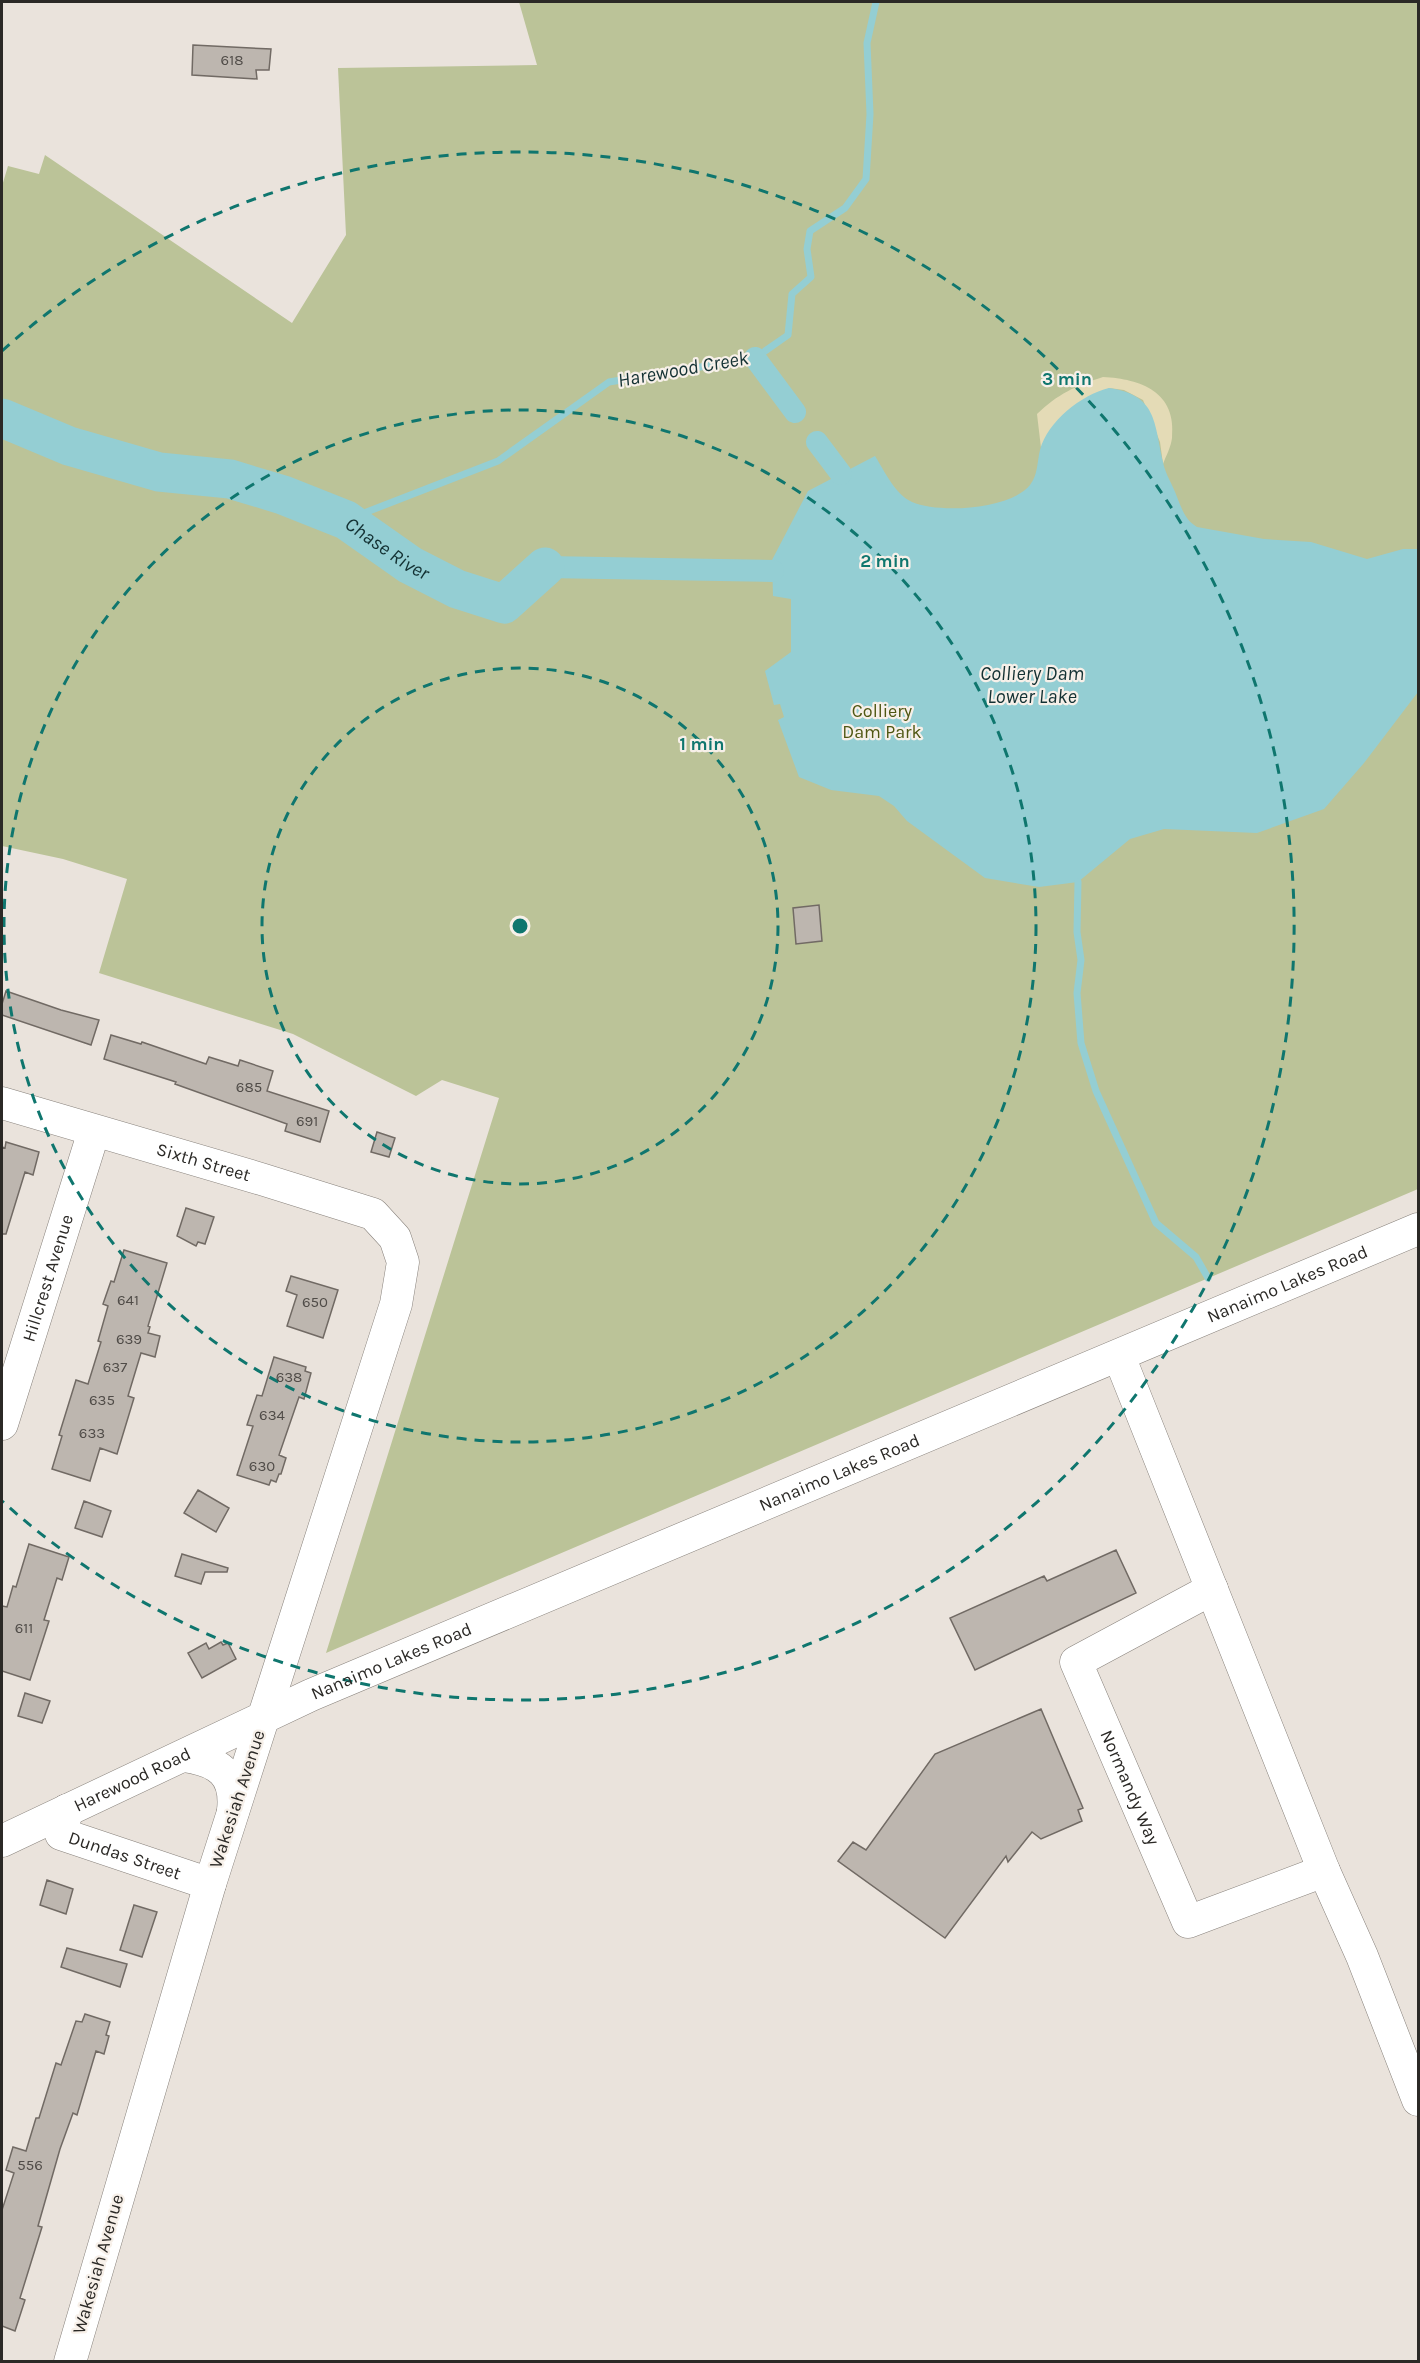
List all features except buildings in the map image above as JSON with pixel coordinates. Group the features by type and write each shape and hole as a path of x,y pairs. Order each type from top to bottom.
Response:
{"street":[{"name":"Sixth Street","path":"2,1103 373,1214 395,1238"},
{"name":"Hillcrest Avenue","path":"2,1424 94,1131"},
{"name":"Nanaimo Lakes Road","path":"262,1719 322,1690 1419,1229"},
{"name":"Wakesiah Avenue","path":"70,2361 210,1884 396,1304 404,1262 395,1238"},
{"path":"1119,1356 1324,1871 1362,1956 1419,2100"},
{"name":"Normandy Way","path":"1212,1589 1076,1662 1188,1922 1324,1871"},
{"name":"Harewood Road","path":"2,1841 262,1719"},
{"path":"184,1756 209,1762 223,1772 234,1789 233,1811"},
{"name":"Dundas Street","path":"67,1810 61,1834 210,1884"}],"green space":[{"name":"Colliery Dam Park","path":"519,2 1418,2 1418,1189 326,1653 499,1098 442,1080 416,1096 293,1034 99,973 127,879 63,859 2,846 2,186 8,166 39,174 45,155 292,323 346,235 338,68 537,65"}],"sand":[{"path":"1103,377 1143,385 1154,391 1169,409 1172,422 1171,441 1163,464 1160,442 1143,400 1124,390 1109,388 1051,429 1041,448 1037,414 1067,391"}],"water":[{"name":"Colliery Dam Lower Lake","path":"1109,388 1136,397 1151,413 1165,471 1184,514 1197,527 1264,539 1311,542 1367,559 1403,549 1418,549 1418,692 1364,763 1324,809 1257,833 1164,829 1130,839 1078,882 1039,887 985,878 907,821 894,806 879,796 831,790 799,777 778,720 784,717 780,704 774,705 765,671 791,652 791,599 773,596 772,560 808,491 875,456 900,494 924,506 974,507 992,504 1021,493 1033,481 1044,439 1058,419 1077,403 1098,391"}],"waterway":[{"name":"Harewood Creek","path":"346,520 498,461 609,382 755,358 788,335 792,294 811,277 807,249 810,231 845,208 866,179 870,114 867,43 876,2"},
{"path":"755,358 795,412"},
{"name":"Chase River","path":"2,418 69,446 159,472 230,479 283,495 346,520 410,565 457,589 504,604 545,567"},
{"path":"817,442 841,474"},
{"name":"Chase River","path":"545,567 773,571"},
{"path":"1078,882 1077,932 1081,960 1077,993 1081,1043 1096,1091 1156,1223 1196,1257 1208,1278"}]}
